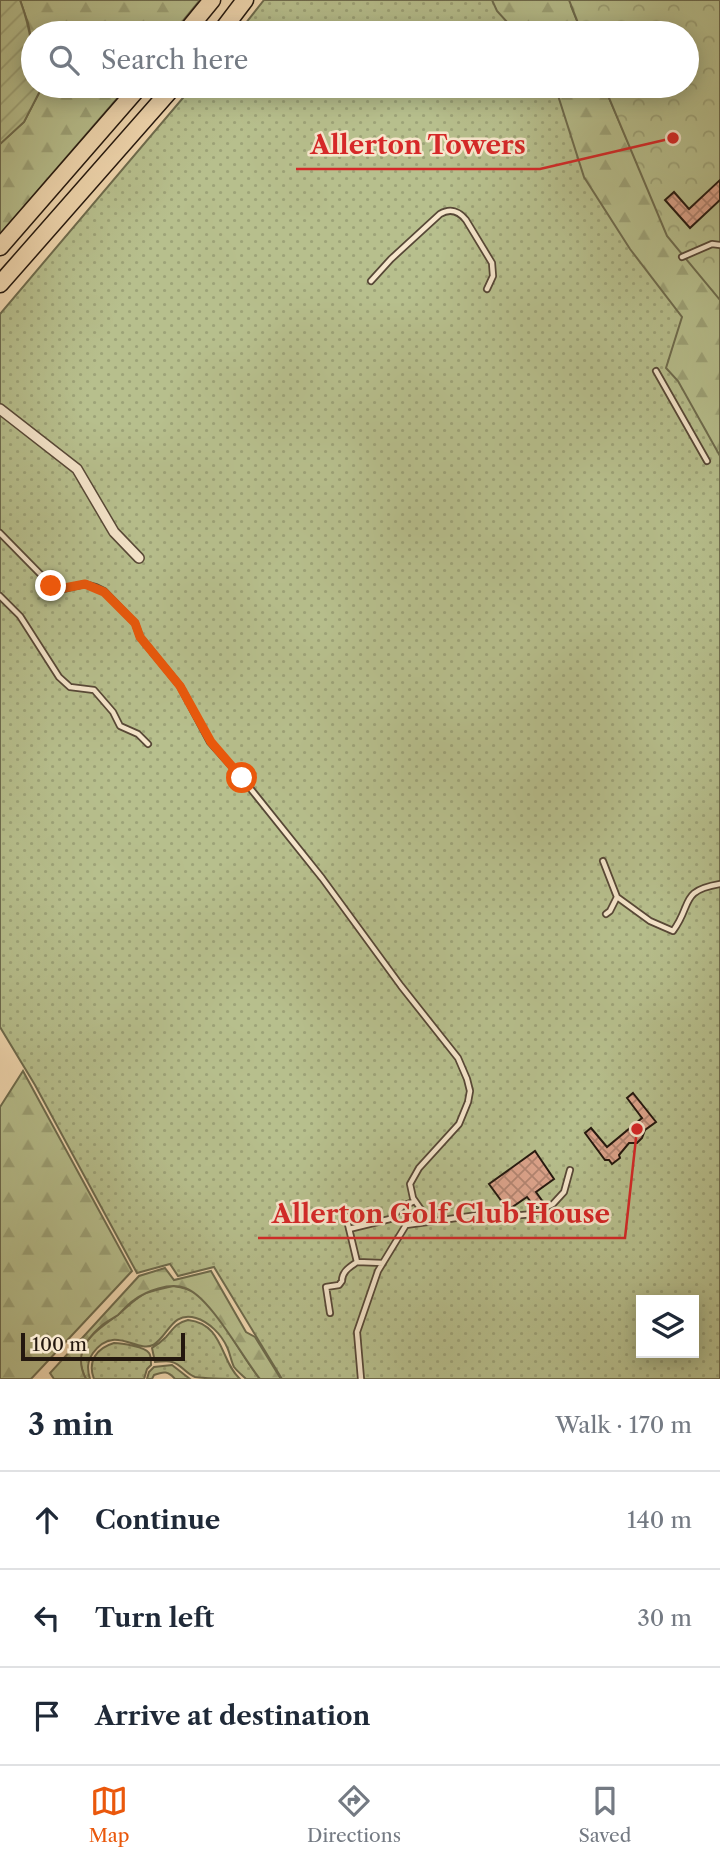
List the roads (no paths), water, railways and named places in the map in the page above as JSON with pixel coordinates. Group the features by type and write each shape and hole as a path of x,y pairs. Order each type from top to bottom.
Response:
{"highway":[{"path":"195,21 212,0"},
{"path":"229,21 245,0"},
{"path":"0,247 130,98"},
{"path":"0,284 163,98"}],"street":[{"path":"0,409 77,469 114,531 139,558"}],"lane":[{"path":"371,282 391,259 440,214 452,211 461,214 466,220 492,263 493,276 487,289"},
{"path":"682,257 712,244 720,245"},
{"path":"656,371 706,461"},
{"path":"0,533 55,589 78,584 96,587 135,623 140,637 180,686 218,752 314,868 458,1058 470,1091 468,1101 459,1124 419,1168 410,1184 413,1198 420,1208"},
{"path":"0,596 20,616 59,677 70,687 94,690 121,726 138,734 148,744"},
{"path":"603,861 617,897 650,921 673,931 698,888 720,884"},
{"path":"606,914 617,897"},
{"path":"361,1379 356,1332 378,1272 406,1225 485,1214 534,1214 553,1204 564,1192 570,1170"},
{"path":"349,1229 390,1219 403,1206 415,1201"},
{"path":"346,1216 357,1262"},
{"path":"330,1313 326,1287 339,1285 348,1268 357,1262 383,1263"}],"place":[{"name":"Allerton Towers","path":"673,138"},
{"name":"Allerton Golf Club House","path":"637,1129"}]}
